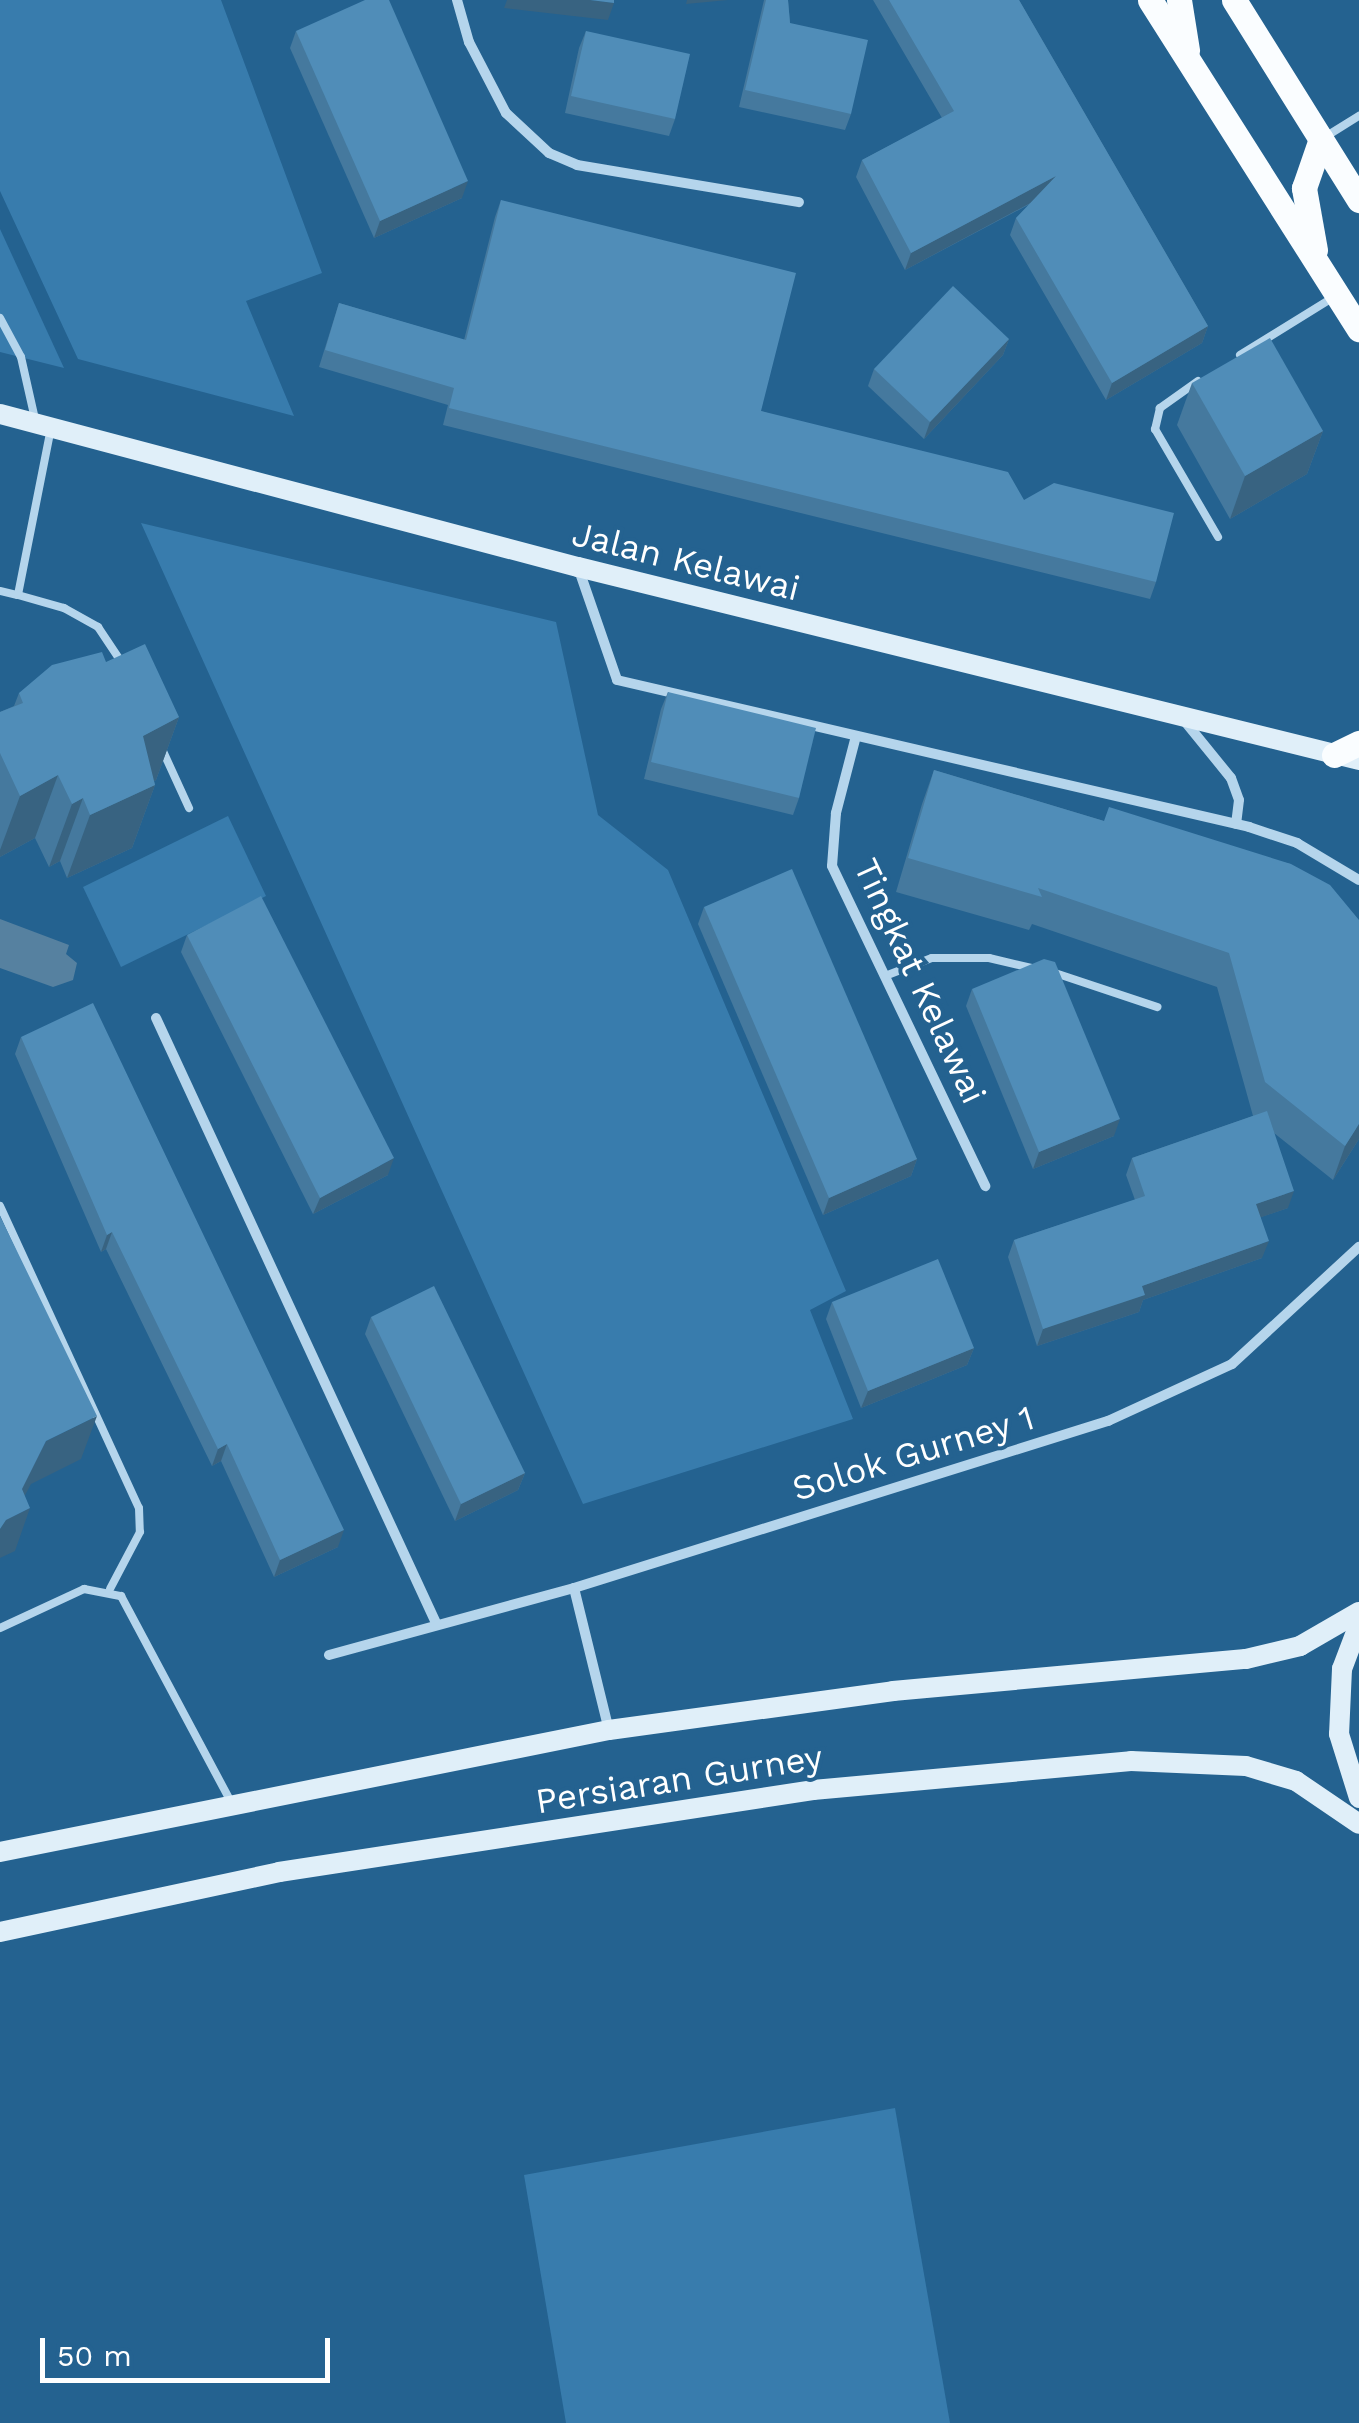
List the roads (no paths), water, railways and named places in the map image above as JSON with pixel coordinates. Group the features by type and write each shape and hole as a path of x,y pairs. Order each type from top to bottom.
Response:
{"main road":[{"path":"1150,0 1359,329"},
{"path":"1179,0 1189,60"},
{"path":"1234,0 1359,200"},
{"path":"1317,260 1304,188 1321,139"},
{"name":"Jalan Kelawai","path":"0,414 578,567 1173,709 1346,757"},
{"path":"1346,757 1359,743"},
{"name":"Persiaran Gurney","path":"0,1852 231,1802 609,1730 892,1691 1246,1660 1300,1646 1359,1612"},
{"path":"1359,1624 1342,1669 1339,1734 1359,1798"},
{"name":"Persiaran Gurney","path":"0,1932 279,1872 775,1796 1131,1760 1246,1766 1296,1782 1359,1824"}],"street":[{"path":"457,0 469,42 506,113 549,153 577,164 800,202"},
{"path":"578,567 617,680 1236,824 1298,843 1359,880"},
{"path":"1173,709 1231,778 1240,800 1236,824"},
{"name":"Tingkat Kelawai","path":"856,736 836,814 832,866 985,1186"},
{"path":"156,1018 436,1623"},
{"name":"Solok Gurney 1","path":"329,1655 574,1588 1108,1421 1232,1364 1359,1247"},
{"path":"574,1588 609,1730"}],"lane":[{"path":"1321,139 1359,116"},
{"path":"1229,362 1338,295"},
{"path":"0,318 24,368 44,426 18,596"},
{"path":"1214,372 1160,408 1155,429 1218,537"},
{"path":"0,591 64,608 98,627 129,678"},
{"path":"104,669 122,662"},
{"path":"159,743 189,808"},
{"path":"885,976 932,958 989,958 1093,981 1157,1007"},
{"path":"0,1206 140,1508 140,1532 110,1589"},
{"path":"0,1628 84,1589 110,1589 134,1612 231,1802"}]}
